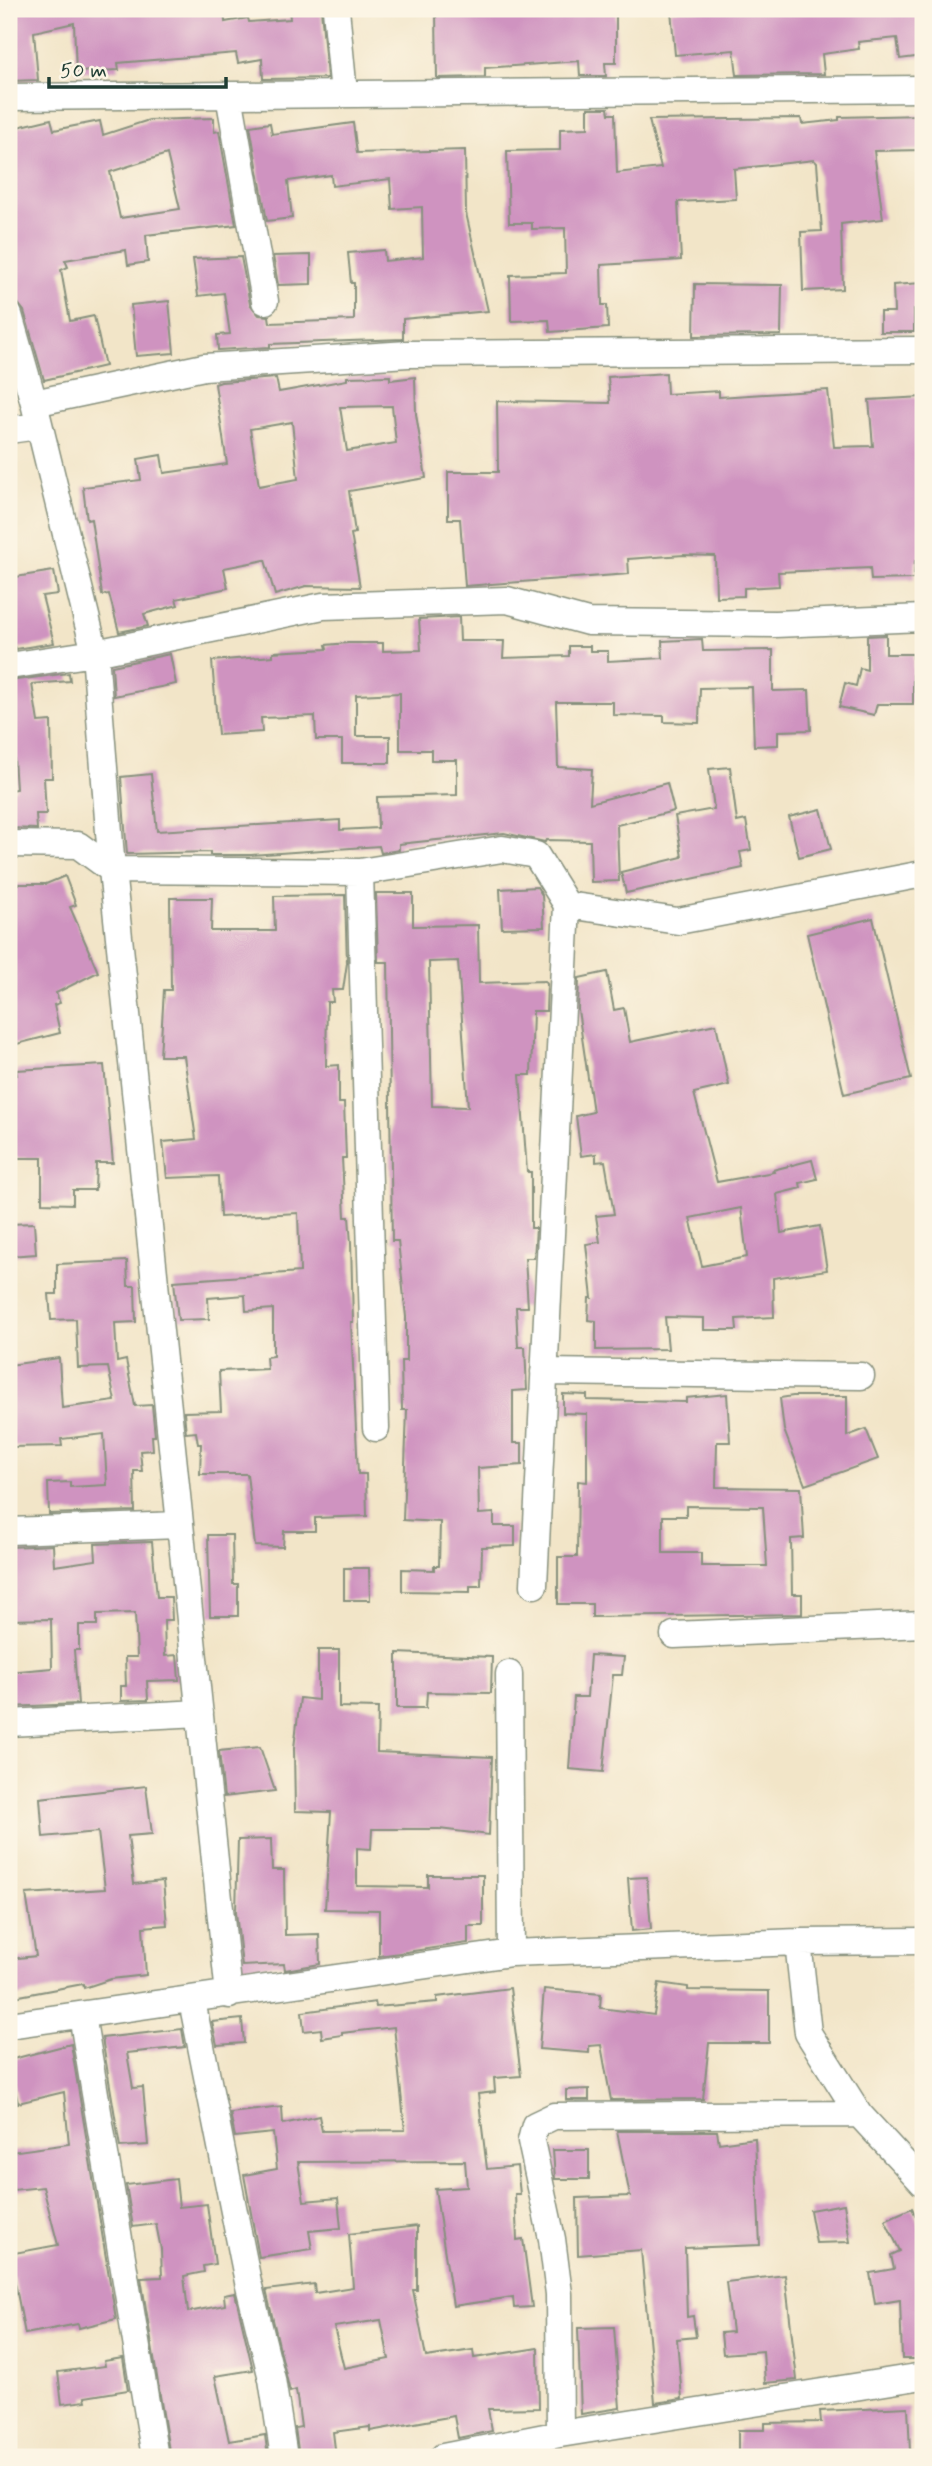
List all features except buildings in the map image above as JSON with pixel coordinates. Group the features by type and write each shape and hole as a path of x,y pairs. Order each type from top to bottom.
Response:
{"street":[{"path":"336,9 344,94"},
{"path":"9,97 923,89"},
{"path":"229,95 265,301"},
{"path":"9,315 95,653 113,870 229,1995"},
{"path":"9,430 36,414 204,367 381,356 923,350"},
{"path":"9,666 95,653 323,606 508,600 588,622 775,624 923,618"},
{"path":"9,844 78,845 113,870 360,872 502,849 536,855 568,905 534,1585"},
{"path":"360,872 376,1428"},
{"path":"568,905 678,921 923,874"},
{"path":"544,1372 861,1376"},
{"path":"9,1531 180,1525"},
{"path":"674,1634 923,1624"},
{"path":"509,1674 511,1953"},
{"path":"9,1723 200,1713"},
{"path":"9,2025 192,2001 511,1953 798,1942 923,1941"},
{"path":"798,1942 808,2033 859,2114 923,2183"},
{"path":"192,2001 248,2283 272,2379 284,2457"},
{"path":"82,2015 155,2457"},
{"path":"560,2434 559,2294 552,2239 531,2141 535,2125 554,2116 859,2114"},
{"path":"443,2457 560,2434 923,2376"}]}
